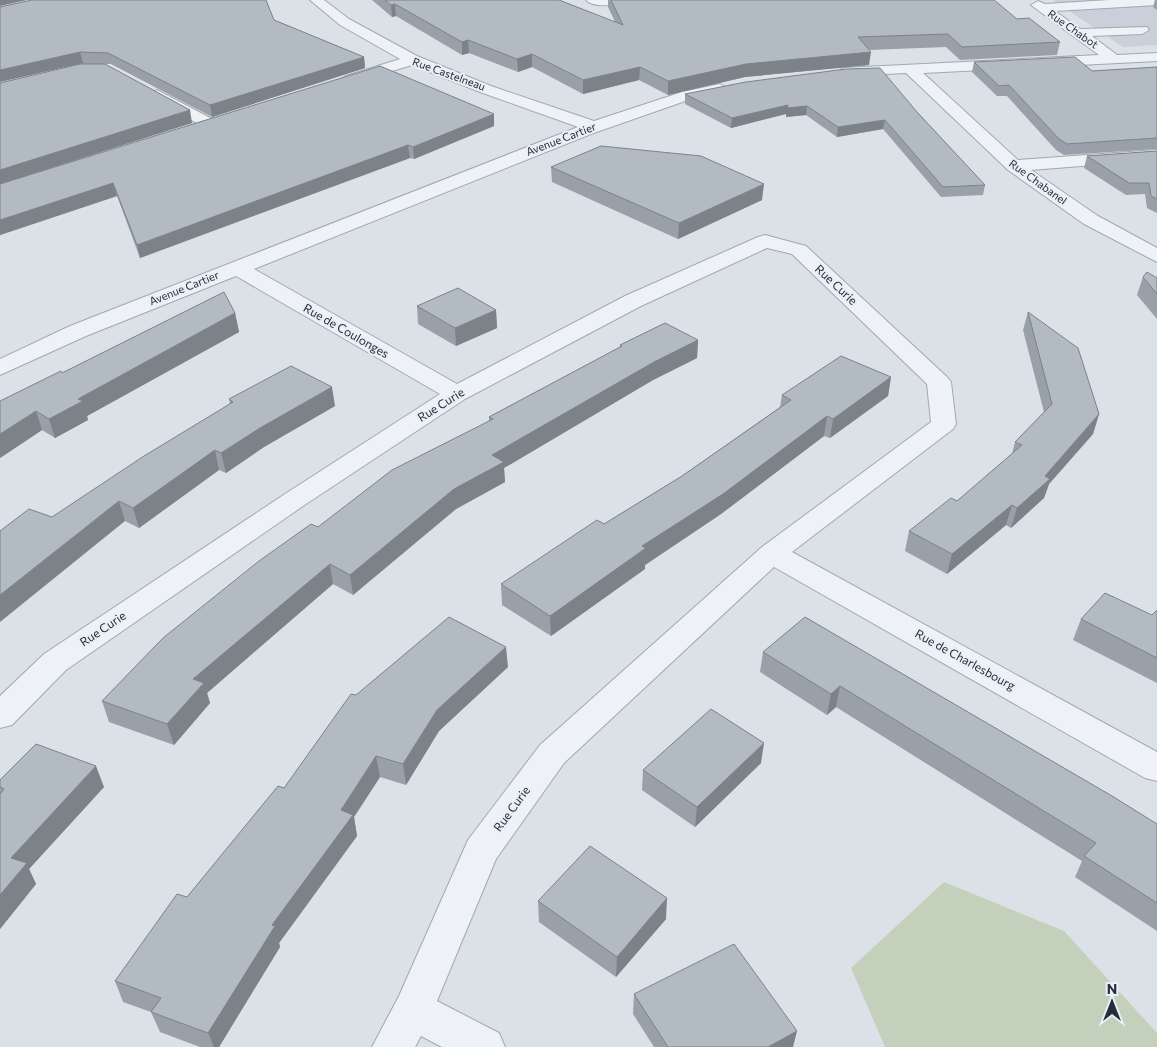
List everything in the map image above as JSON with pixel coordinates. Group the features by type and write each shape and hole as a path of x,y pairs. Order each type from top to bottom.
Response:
{"street":[{"name":"Rue Castelneau","path":"316,0 333,15 411,60 594,126"},
{"path":"592,0 616,0"},
{"path":"1036,4 1104,5 1157,1"},
{"name":"Rue Chabot","path":"1036,4 1114,59"},
{"path":"1104,5 1142,30 1157,35"},
{"path":"1077,33 1142,30"},
{"path":"828,73 1157,57"},
{"path":"338,84 411,60"},
{"name":"Rue Chabanel","path":"910,68 1014,166 1092,220 1157,256"},
{"name":"Avenue Cartier","path":"0,368 78,330 594,126 688,95 735,86"},
{"path":"144,88 210,124"},
{"path":"192,130 228,118"},
{"path":"1014,166 1157,155"},
{"name":"Rue Curie","path":"0,716 55,662 294,500 457,394 633,301 765,241 799,250 939,382 944,424 772,553 552,754 481,851 413,1010 393,1047"},
{"name":"Rue de Coulonges","path":"236,268 457,394"},
{"name":"Rue de Charlesbourg","path":"772,553 1157,768"},
{"path":"413,1010 484,1047"}],"shaded area":[{"path":"1053,0 1157,0 1157,45 1123,47"}],"green space":[{"path":"944,882 1064,931 1157,1033 1157,1047 885,1047 851,968"}],"building":[{"path":"32,0 266,0 274,20 364,57 210,105 108,53 80,52 0,70 0,7"},
{"path":"385,0 559,0 623,25 611,0 994,0 1017,19 1029,18 1060,42 962,47 948,34 858,37 871,52 746,64 668,81 640,67 583,80 532,54 517,59 468,40 462,42 395,4 391,5"},
{"path":"1075,57 1092,71 1157,67 1157,138 1067,144 1059,139 1009,85 999,86 974,62"},
{"path":"80,64 105,64 190,110 0,170 0,83"},
{"path":"380,66 494,114 413,147 408,145 137,245 113,183 0,220 0,184"},
{"path":"880,68 917,112 985,185 943,187 885,120 838,127 807,106 787,108 788,105 732,118 685,94 746,82 846,69"},
{"path":"601,146 701,156 764,184 679,223 551,167"},
{"path":"1157,151 1157,199 1151,196 1149,183 1129,183 1087,156"},
{"path":"1147,272 1157,278 1157,294 1143,277"},
{"path":"458,288 496,310 455,328 417,306"},
{"path":"224,292 235,313 78,399 83,401 49,419 36,411 0,434 0,401 61,371 62,373"},
{"path":"1028,312 1078,348 1099,414 1045,476 1050,479 1017,508 1012,505 952,554 909,531 951,498 957,501 1022,445 1015,442 1052,404"},
{"path":"665,323 698,340 654,362 492,455 504,462 454,489 350,575 330,564 193,679 204,683 167,724 102,701 163,638 259,561 311,524 318,527 392,470 493,419 489,417 622,346 620,345"},
{"path":"841,356 891,377 833,419 827,416 723,494 642,546 646,548 550,616 501,584 597,520 604,524 682,476 791,400 782,395"},
{"path":"291,366 332,387 260,428 221,453 215,450 133,508 119,501 0,595 0,531 29,509 52,517 144,456 233,402 229,399"},
{"path":"1105,593 1152,615 1157,610 1157,658 1081,619"},
{"path":"449,617 506,647 437,710 403,764 376,756 341,810 353,815 272,925 275,926 208,1033 151,1012 161,998 115,981 177,894 187,897 278,786 284,788 351,694 356,695"},
{"path":"805,617 1157,824 1157,903 1084,856 1096,843 840,686 831,694 763,652"},
{"path":"711,709 764,743 697,807 643,770"},
{"path":"36,744 96,766 11,858 27,863 0,895 0,794 4,789 0,787 0,780"},
{"path":"590,846 667,898 617,957 538,901"},
{"path":"734,944 797,1031 768,1047 668,1047 634,994"}]}
